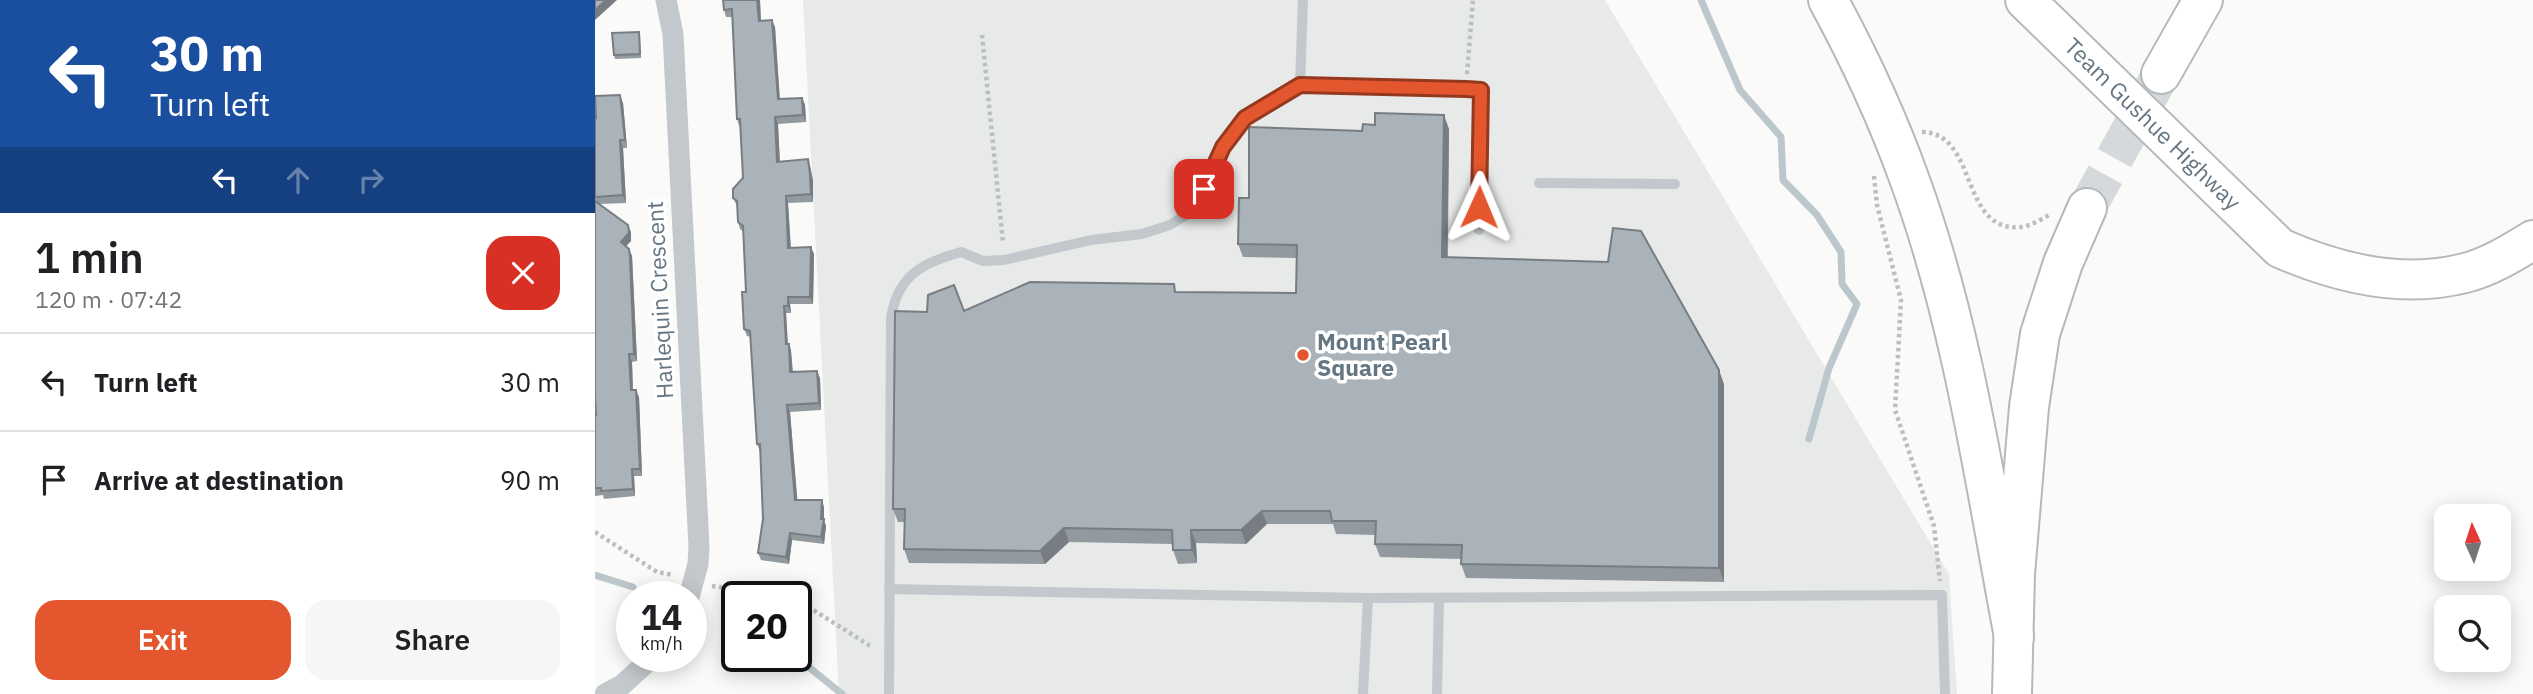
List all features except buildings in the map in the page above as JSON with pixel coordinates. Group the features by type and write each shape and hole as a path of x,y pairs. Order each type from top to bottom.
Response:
{"highway":[{"path":"1828,0 1850,39 1886,119 1928,235 1961,364 2014,637"},
{"name":"Team Gushue Highway","path":"2025,0 2280,248 2336,268 2377,277 2423,280 2467,273 2507,256 2533,240"},
{"path":"2161,74 2203,0"},
{"path":"2013,694 2015,575 2028,421 2040,334 2063,263 2073,209"}],"street":[{"name":"Harlequin Crescent","path":"666,0 673,34 699,547 693,581"},
{"path":"605,694 637,672"}],"lane":[{"path":"1300,85 1303,0"},
{"path":"888,694 891,330 893,306 902,285 920,268 961,252 983,261 1004,260 1091,240 1142,234 1170,225 1194,210 1223,147 1245,118 1300,85 1481,90 1479,230"},
{"path":"1539,183 1675,184"},
{"path":"889,589 1368,598 1942,595 1945,694"},
{"path":"1363,694 1368,598"},
{"path":"1437,694 1439,598"}],"path":[{"path":"1466,89 1473,0"},
{"path":"982,35 1003,240"},
{"path":"1915,132 1932,132 1954,149 1968,174 1977,204 2002,227 2023,228 2073,209"},
{"path":"1873,164 1877,205 1901,300 1895,410 1934,526 1942,595"},
{"path":"595,532 657,572 673,575"},
{"path":"711,586 721,587"},
{"path":"812,609 865,640 888,662"}],"shaded area":[{"name":"Mount Pearl Square","path":"803,0 1605,0 1949,574 1957,694 839,694"}],"waterway":[{"path":"1701,0 1740,90 1781,137 1783,180 1817,215 1841,252 1842,284 1857,304 1829,368 1809,439"},
{"path":"595,575 616,582"},
{"path":"812,670 842,694"}],"tunnel":[{"path":"2087,208 2161,74"}],"place":[{"name":"Mount Pearl Square","path":"1303,355"}],"route":[{"path":"1204,189 1223,147 1245,118 1300,85 1466,89 1481,90 1479,207"}]}
